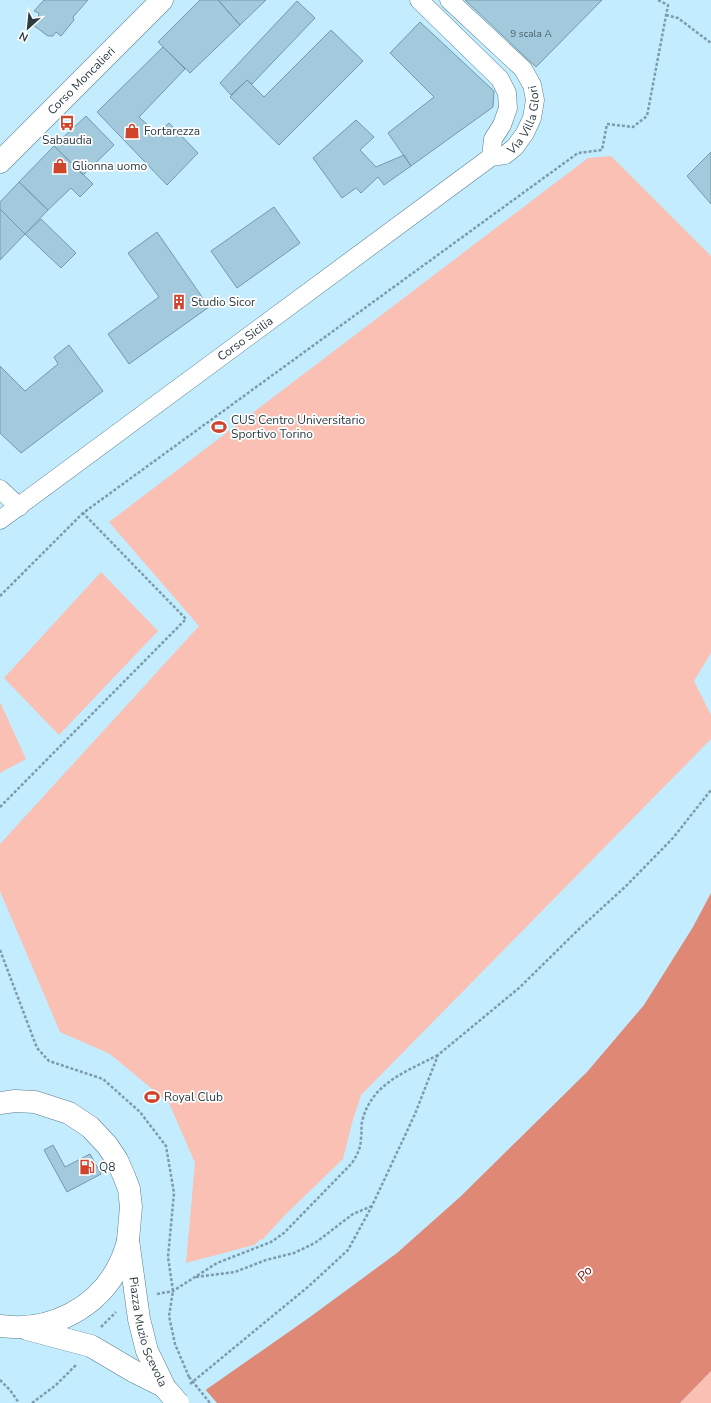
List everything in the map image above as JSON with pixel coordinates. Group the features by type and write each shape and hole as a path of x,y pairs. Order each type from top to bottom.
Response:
{"main road":[{"name":"Corso Moncalieri","path":"0,162 162,0"},
{"name":"Piazza Muzio Scevola","path":"0,1103 15,1101 35,1102 69,1114 90,1127 107,1145 117,1160 129,1189 131,1207 128,1240 121,1262 99,1294 83,1308 53,1322 37,1326 10,1326"},
{"name":"Piazza Muzio Scevola","path":"128,1240 141,1325 147,1350 173,1391"},
{"name":"Piazza Muzio Scevola","path":"10,1326 91,1346 135,1372 173,1391"}],"street":[{"name":"Via Villa Glori","path":"419,0 500,78 507,93 508,108 502,125 494,139 491,157 505,155 515,147 525,133 532,118 535,100 532,85 523,69 449,0"},
{"name":"Corso Sicilia","path":"0,520 491,157"},
{"path":"0,489 19,507"}],"path":[{"path":"0,596 83,513 578,153 602,150 607,124 633,127 647,116 668,5 658,0"},
{"path":"666,15 678,18 711,43"},
{"path":"0,808 186,619 83,513"},
{"path":"210,1403 189,1377 174,1344 169,1316 173,1291 216,1263 271,1242 284,1233 352,1164 359,1151 362,1123 366,1110 374,1095 387,1082 438,1055 519,988 578,930 626,886 673,838 711,790"},
{"path":"0,950 37,1048"},
{"path":"173,1391 309,1286 348,1250 372,1206 416,1114 438,1055"},
{"path":"196,1277 235,1272 266,1260 294,1253 315,1243 353,1214 372,1206"},
{"path":"32,1403 56,1385 75,1365"},
{"path":"0,1380 10,1390 19,1403"}],"shaded area":[{"path":"611,156 711,256 711,653 694,681 711,715 711,739 361,1095 343,1159 286,1214 262,1240 261,1239 254,1245 186,1263 195,1163 169,1103 110,1054 60,1032 0,891 0,844 199,626 109,522 588,158"},
{"path":"101,572 158,631 59,735 4,678"},
{"path":"0,702 26,759 0,773"},
{"path":"711,1371 711,1403 680,1403"}],"water":[{"name":"Po","path":"711,893 711,1371 680,1403 187,1403 310,1317 397,1253 460,1197 587,1072 644,1005 693,927"}],"pier":[{"path":"204,1388 217,1403 185,1403 186,1401"}],"building":[{"path":"44,0 88,0 73,17 74,20 61,36 56,32 53,36 48,36 33,25 38,18 39,13 34,11"},
{"path":"200,0 218,0 240,25 190,73 158,42"},
{"path":"218,0 266,0 240,25"},
{"path":"465,0 602,0 536,67"},
{"path":"297,1 315,18 252,84 247,80 231,95 220,83"},
{"path":"420,22 494,91 493,107 411,166 388,133 434,97 390,53"},
{"path":"331,30 363,61 279,145 230,97 247,80 264,97"},
{"path":"163,47 185,69 139,117 157,134 169,123 198,153 167,185 97,112"},
{"path":"86,116 114,145 83,175 54,146"},
{"path":"356,120 374,137 360,150 376,167 404,155 411,166 384,185 378,177 361,193 356,188 342,198 313,158"},
{"path":"54,146 93,184 80,197 71,188 48,210 19,182"},
{"path":"711,152 711,204 687,176"},
{"path":"19,182 48,210 25,234 0,209 0,202"},
{"path":"274,207 300,243 237,288 211,251"},
{"path":"0,209 25,234 0,260"},
{"path":"41,219 76,253 61,268 25,234"},
{"name":"Studio Sicor","path":"157,232 209,307 129,364 108,334 159,297 128,253"},
{"path":"69,345 103,391 21,453 0,433 0,366 25,391 58,364 54,357"},
{"path":"53,1145 65,1167 90,1154 101,1174 67,1192 44,1150"}],"place":[{"name":"Sabaudia","path":"67,123"},
{"name":"Fortarezza","path":"132,131"},
{"name":"Glionna uomo","path":"60,166"},
{"name":"Studio Sicor","path":"179,302"},
{"name":"CUS Centro Universitario Sportivo Torino","path":"219,427"},
{"name":"Royal Club","path":"152,1097"},
{"name":"Q8","path":"87,1167"}]}
